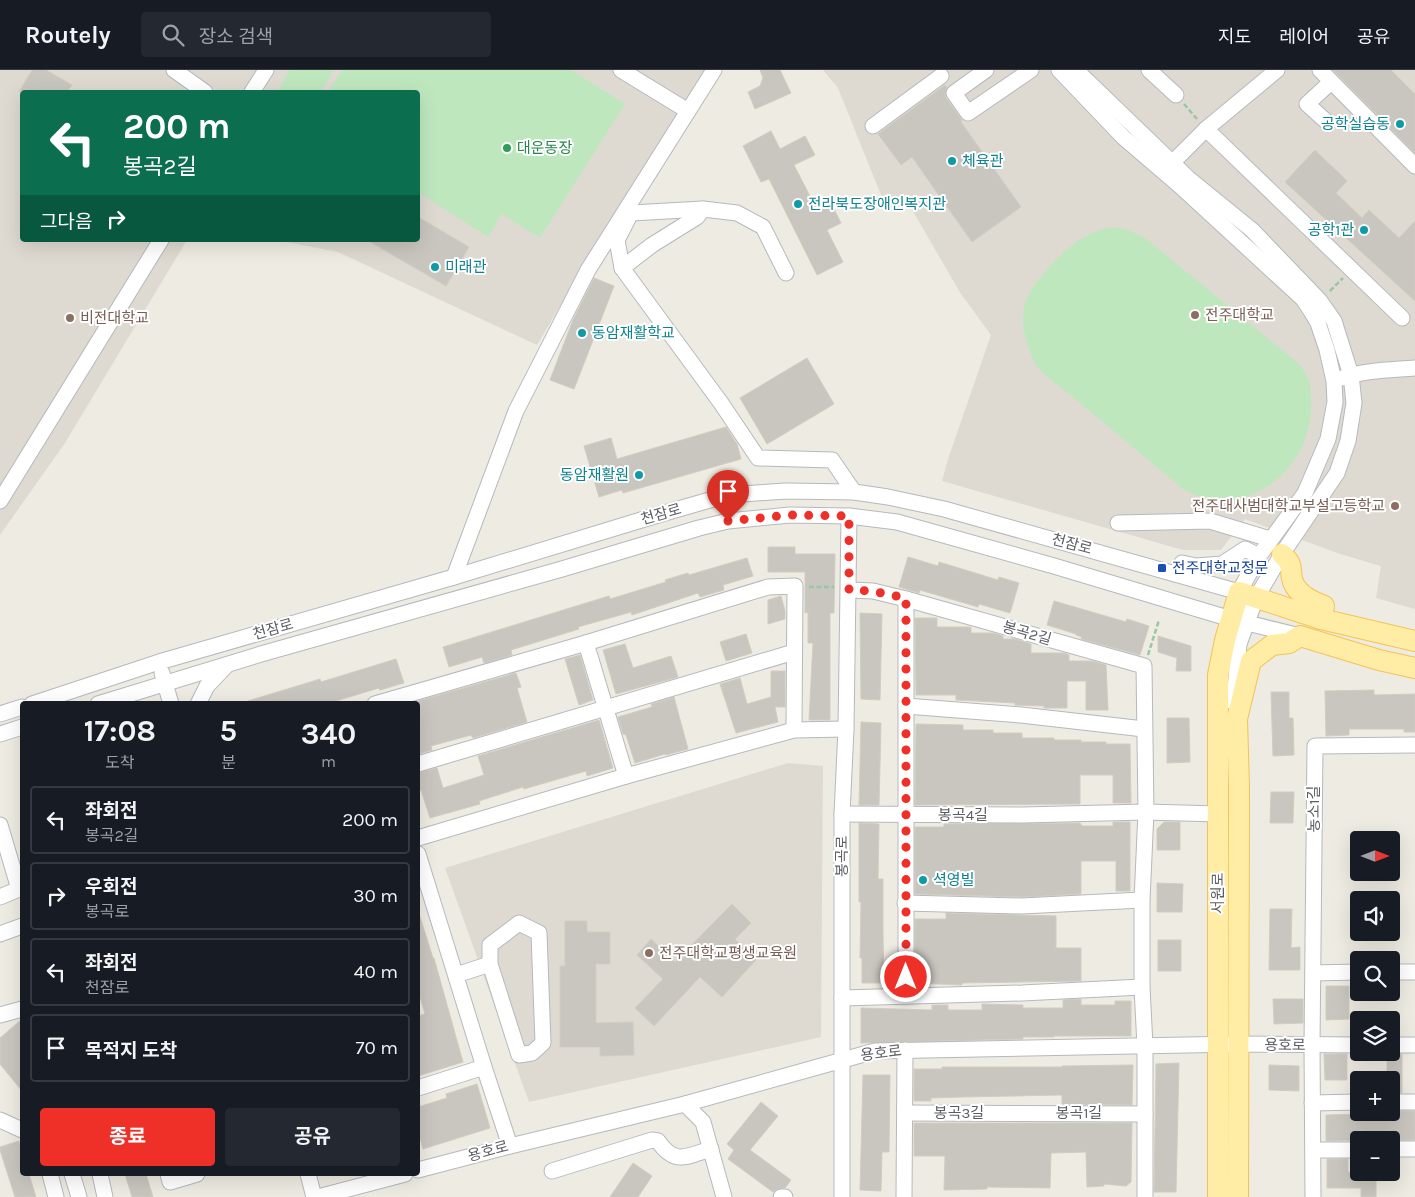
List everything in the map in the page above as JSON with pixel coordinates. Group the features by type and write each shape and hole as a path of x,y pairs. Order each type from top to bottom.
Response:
{"main road":[{"path":"1276,547 1291,562 1294,584 1307,599 1324,606 1321,619"},
{"name":"서원로","path":"1218,1197 1218,675 1225,640 1239,621 1248,595"},
{"name":"천잠로","path":"1248,595 1321,619 1415,641"},
{"path":"1237,719 1251,661 1272,645 1289,643 1300,636"},
{"name":"천잠로","path":"1300,636 1378,660 1415,668"},
{"name":"서원로","path":"1237,719 1239,788 1238,1197"}],"street":[{"path":"174,70 202,90"},
{"path":"253,90 266,70"},
{"path":"621,70 683,107"},
{"path":"714,70 683,107 626,216 617,240 622,268 721,402 758,458 832,460 854,492"},
{"path":"954,93 986,70"},
{"path":"873,126 945,73 954,93 968,113 1031,70"},
{"path":"1059,70 1123,137 1188,178 1252,230 1320,301 1334,321 1351,375 1354,403 1348,441 1337,472 1276,547 1259,556 1248,595"},
{"path":"1076,70 1168,167 1302,299 1312,311 1318,323 1327,350 1334,381 1335,402 1328,439 1305,493 1248,595"},
{"path":"1168,167 1206,128 1277,70"},
{"path":"1320,70 1415,166"},
{"path":"1158,73 1176,95"},
{"path":"1328,123 1307,104 1331,82"},
{"path":"1206,128 1402,318"},
{"path":"622,268 652,245 697,217 703,209"},
{"path":"454,577 516,412 588,270 626,216 631,213 703,209 737,213 763,227 786,273"},
{"path":"0,501 160,242"},
{"path":"1334,381 1351,375 1415,368"},
{"name":"천잠로","path":"41,701 159,662 454,577 651,516 727,495 786,491 854,492 944,509 1248,595"},
{"name":"천잠로","path":"107,701 228,664 699,528 728,521 774,516 849,516 897,522 1239,621 1300,636"},
{"name":"봉곡로","path":"842,1197 842,814 846,730 849,516"},
{"path":"1118,523 1210,521 1276,547"},
{"path":"1176,574 1182,563 1196,566 1222,564 1245,549 1259,556"},
{"path":"387,701 768,587 795,586 794,730"},
{"name":"봉곡2길","path":"849,590 872,591 906,598 1144,666"},
{"path":"906,598 906,996"},
{"name":"서원로","path":"1237,719 1233,710 1239,644 1239,621"},
{"path":"586,643 626,776"},
{"path":"420,763 794,652"},
{"path":"159,662 170,701"},
{"path":"200,701 207,686 228,664"},
{"path":"1144,666 1146,812 1142,900 1142,986 1145,1046 1145,1197"},
{"path":"906,706 1021,715 1144,729"},
{"path":"0,714 20,708"},
{"path":"0,734 20,728"},
{"path":"420,837 626,776 794,730 846,730"},
{"name":"농소1길","path":"1313,1197 1312,1045 1315,746 1415,745"},
{"path":"1146,812 1218,814"},
{"name":"봉곡4길","path":"842,814 1022,815 1146,812"},
{"path":"0,897 19,890 2,835"},
{"path":"420,860 510,1146"},
{"path":"905,903 1022,906 1142,900"},
{"path":"519,923 539,933 543,1043 532,1053 519,1055 490,964 490,945 519,923"},
{"path":"0,934 20,927"},
{"path":"456,975 490,964"},
{"path":"1313,973 1350,972"},
{"path":"1400,972 1415,972"},
{"path":"842,998 1022,993 1142,986"},
{"path":"0,1015 20,1010"},
{"name":"용호로","path":"420,1169 685,1104 875,1051 1239,1044 1350,1045"},
{"path":"1400,1045 1415,1046"},
{"path":"904,1197 905,1050"},
{"path":"420,1087 484,1067"},
{"path":"1312,1102 1350,1102"},
{"path":"1400,1102 1415,1102"},
{"path":"685,1104 703,1122 724,1197"},
{"name":"봉곡3길","path":"904,1113 1014,1113"},
{"name":"봉곡1길","path":"1014,1113 1145,1114"},
{"path":"0,1120 20,1129"},
{"path":"552,1171 652,1140 658,1141 666,1152 678,1158 711,1149"},
{"path":"1400,1149 1415,1149"},
{"path":"1313,1150 1350,1150"},
{"path":"51,1176 56,1197"},
{"path":"73,1176 79,1197"},
{"path":"100,1176 105,1197"},
{"path":"168,1176 170,1182 190,1176"},
{"path":"309,1176 316,1197 397,1176"}],"path":[{"path":"1176,95 1206,128"},
{"path":"1320,301 1352,269"},
{"path":"795,586 834,587"},
{"path":"1144,666 1159,620"}],"shaded area":[{"name":"비전대학교","path":"0,70 707,70 537,345 338,252 286,242 420,242 420,90 20,90 20,242 186,242 65,443 0,535"},
{"name":"전주대학교","path":"823,70 1415,70 1415,609 1376,598 1381,566 1340,554 1245,519 1221,550 1183,550 942,481 991,335 961,294 907,201 887,210 838,88"},
{"name":"전주대학교평생교육원","path":"788,763 823,766 821,1037 529,1102 445,868"}],"green space":[{"path":"290,70 334,70 322,90 278,90"},
{"name":"대운동장","path":"342,70 571,70 625,104 540,238 502,214 488,237 420,193 420,90 329,90"},
{"path":"1115,227 1128,230 1145,238 1298,363 1305,372 1310,386 1311,406 1309,425 1303,444 1294,460 1282,475 1267,486 1251,494 1232,499 1212,499 1197,496 1186,491 1048,378 1035,364 1024,332 1023,313 1027,297 1037,281 1051,265 1075,243 1094,232"}],"building":[{"path":"32,70 46,70 72,85 68,90 20,90"},
{"path":"760,70 780,70 791,93 755,109 748,92 760,86 763,78"},
{"name":"공학실습동","path":"1333,70 1391,70 1415,94 1415,153"},
{"name":"체육관","path":"945,85 947,88 946,98 1021,207 972,242 912,157 901,165 878,134"},
{"name":"전라북도장애인복지관","path":"771,131 780,149 805,136 815,155 794,165 816,208 830,201 841,223 827,230 843,262 817,275 769,179 761,182 743,146"},
{"name":"공학1관","path":"1315,150 1347,181 1336,193 1362,218 1369,210 1399,238 1415,221 1415,301 1285,182"},
{"name":"미래관","path":"420,218 469,247 446,286 370,242 420,242"},
{"name":"동암재활학교","path":"594,278 614,286 574,389 550,380 573,320"},
{"path":"807,358 834,404 767,444 740,398"},
{"name":"동암재활원","path":"726,427 737,444 741,459 623,493 622,490 599,497 584,446 611,438 617,459"},
{"path":"768,547 795,547 795,554 835,554 834,613 830,613 830,720 809,720 813,643 808,643 808,612 805,613 805,572 768,572"},
{"path":"908,557 938,566 939,562 998,580 999,577 1019,583 1010,613 979,604 978,607 920,590 919,593 899,587"},
{"path":"747,558 753,576 723,585 724,590 700,597 698,593 632,615 631,612 578,627 579,629 511,650 512,655 484,663 482,657 449,667 443,647 609,596 610,599 666,582 665,580 688,573 689,575"},
{"path":"781,596 785,619 768,624 768,600"},
{"path":"1054,601 1126,622 1127,619 1149,626 1140,655 1081,639 1082,637 1076,634 1047,625"},
{"path":"860,613 882,614 880,700 861,699"},
{"path":"915,618 937,618 937,627 971,627 971,633 993,633 1003,636 1003,639 1015,639 1031,644 1031,653 1064,653 1069,655 1069,661 1092,661 1106,665 1108,710 1086,710 1086,681 1067,681 1067,708 1044,708 1044,706 1015,705 1015,703 956,700 956,695 916,695"},
{"path":"746,634 752,653 726,661 720,642"},
{"path":"1158,636 1191,646 1191,671 1176,671 1177,658 1158,652"},
{"path":"625,644 633,668 671,656 678,677 616,694 603,650"},
{"path":"580,655 593,700 579,705 565,659"},
{"path":"396,659 404,683 380,690 379,688 336,701 248,701 320,679 321,682"},
{"path":"771,671 785,671 785,707 775,707 778,722 736,733 720,684 740,678 747,704 771,697"},
{"path":"516,673 521,687 517,688 527,722 473,738 471,735 431,746 432,750 420,753 420,701 418,701"},
{"path":"1374,690 1374,695 1415,694 1415,732 1404,732 1404,729 1349,729 1349,735 1326,736 1325,691"},
{"path":"1271,692 1289,692 1289,718 1293,718 1294,755 1273,756"},
{"path":"674,697 688,749 635,763 618,717 652,707 651,704"},
{"path":"1167,718 1189,718 1190,762 1167,763"},
{"path":"599,720 613,768 587,776 586,771 524,789 523,787 479,801 480,804 430,818 420,790 420,772 437,768 443,788 484,775 478,756"},
{"path":"861,722 881,723 879,805 859,805"},
{"path":"916,724 963,725 963,730 993,730 993,733 1022,733 1022,738 1054,738 1054,740 1130,744 1131,803 1113,803 1113,775 1080,775 1080,804 915,805"},
{"path":"1271,792 1294,792 1293,823 1270,823"},
{"path":"1113,822 1130,822 1130,891 1116,891 1116,861 1081,861 1081,894 1022,897 915,894 915,827 944,827 944,824 1080,823 1082,826 1113,826"},
{"path":"1164,822 1180,822 1180,850 1157,850 1157,829"},
{"path":"859,823 879,824 878,879 883,879 884,983 862,983 862,958 860,958"},
{"path":"1157,883 1183,884 1182,912 1157,912"},
{"path":"732,904 751,923 735,939 756,960 722,997 700,977 654,1026 635,1008 663,979 637,955 651,939 675,962"},
{"path":"1270,909 1292,909 1291,948 1300,947 1300,970 1269,970"},
{"path":"946,913 1056,916 1056,948 1081,948 1081,981 962,983 962,985 915,983 915,919 946,919"},
{"path":"420,917 434,958 463,1062 420,1075 420,1015 425,1014 420,997"},
{"path":"565,921 587,921 587,932 610,932 610,964 596,964 596,1023 633,1022 634,1055 600,1056 600,1047 560,1047 560,966 565,966"},
{"path":"1158,940 1181,940 1181,971 1158,971"},
{"path":"1326,986 1349,986 1349,1019 1326,1020"},
{"path":"1081,999 1081,1005 1115,1005 1115,1001 1131,1001 1131,1036 1054,1036 1023,1037 1023,1039 861,1043 861,1008 932,1010 932,1005 948,1005 948,1010 982,1010 982,1004 1023,1005 1023,1008 1063,1008 1063,1000"},
{"path":"1273,999 1303,999 1303,1023 1274,1024"},
{"path":"20,1021 20,1089 0,1064 0,1038"},
{"path":"1324,1054 1347,1054 1347,1080 1325,1080"},
{"path":"1400,1054 1402,1054 1402,1093 1400,1093 1400,1071 1387,1071 1387,1061 1400,1061"},
{"path":"1179,1063 1176,1192 1154,1192 1156,1064"},
{"path":"1133,1065 1132,1105 1062,1104 1062,1095 931,1098 931,1101 914,1101 914,1069"},
{"path":"1269,1065 1299,1066 1299,1091 1269,1090"},
{"path":"863,1075 890,1075 889,1152 882,1152 881,1191 860,1190"},
{"path":"477,1084 490,1128 423,1149 420,1138 420,1106 447,1098 446,1094"},
{"path":"761,1102 778,1116 750,1150 791,1180 785,1188 777,1189 773,1192 728,1159 734,1150 727,1144"},
{"path":"1400,1111 1415,1111 1415,1140 1400,1140 1400,1131 1350,1131 1350,1141 1326,1141 1326,1115 1350,1114 1350,1121 1400,1121"},
{"path":"914,1123 1132,1123 1131,1182 1126,1186 1104,1184 1104,1186 1087,1187 1086,1152 1051,1153 1050,1188 987,1187 987,1189 944,1190 945,1156 914,1156"},
{"path":"19,1141 20,1176 30,1176 36,1197 15,1197 0,1147"},
{"path":"1327,1159 1348,1159 1350,1181 1376,1181 1376,1197 1361,1197 1361,1188 1327,1188"},
{"path":"633,1163 652,1176 638,1197 610,1197"},
{"path":"126,1176 147,1176 153,1197 132,1197"}],"place":[{"name":"공학실습동","path":"1400,124"},
{"name":"대운동장","path":"507,148"},
{"name":"체육관","path":"952,161"},
{"name":"전라북도장애인복지관","path":"798,204"},
{"name":"공학1관","path":"1364,230"},
{"name":"미래관","path":"435,267"},
{"name":"전주대학교","path":"1195,315"},
{"name":"비전대학교","path":"70,318"},
{"name":"동암재활학교","path":"582,333"},
{"name":"동암재활원","path":"639,475"},
{"name":"전주대사범대학교부설고등학교","path":"1395,506"},
{"name":"전주대학교정문","path":"1162,568"},
{"name":"셕영빌","path":"923,880"},
{"name":"전주대학교평생교육원","path":"649,953"}],"route":[{"path":"728,521 790,515 849,516 849,590 872,591 906,598 906,977"}]}
